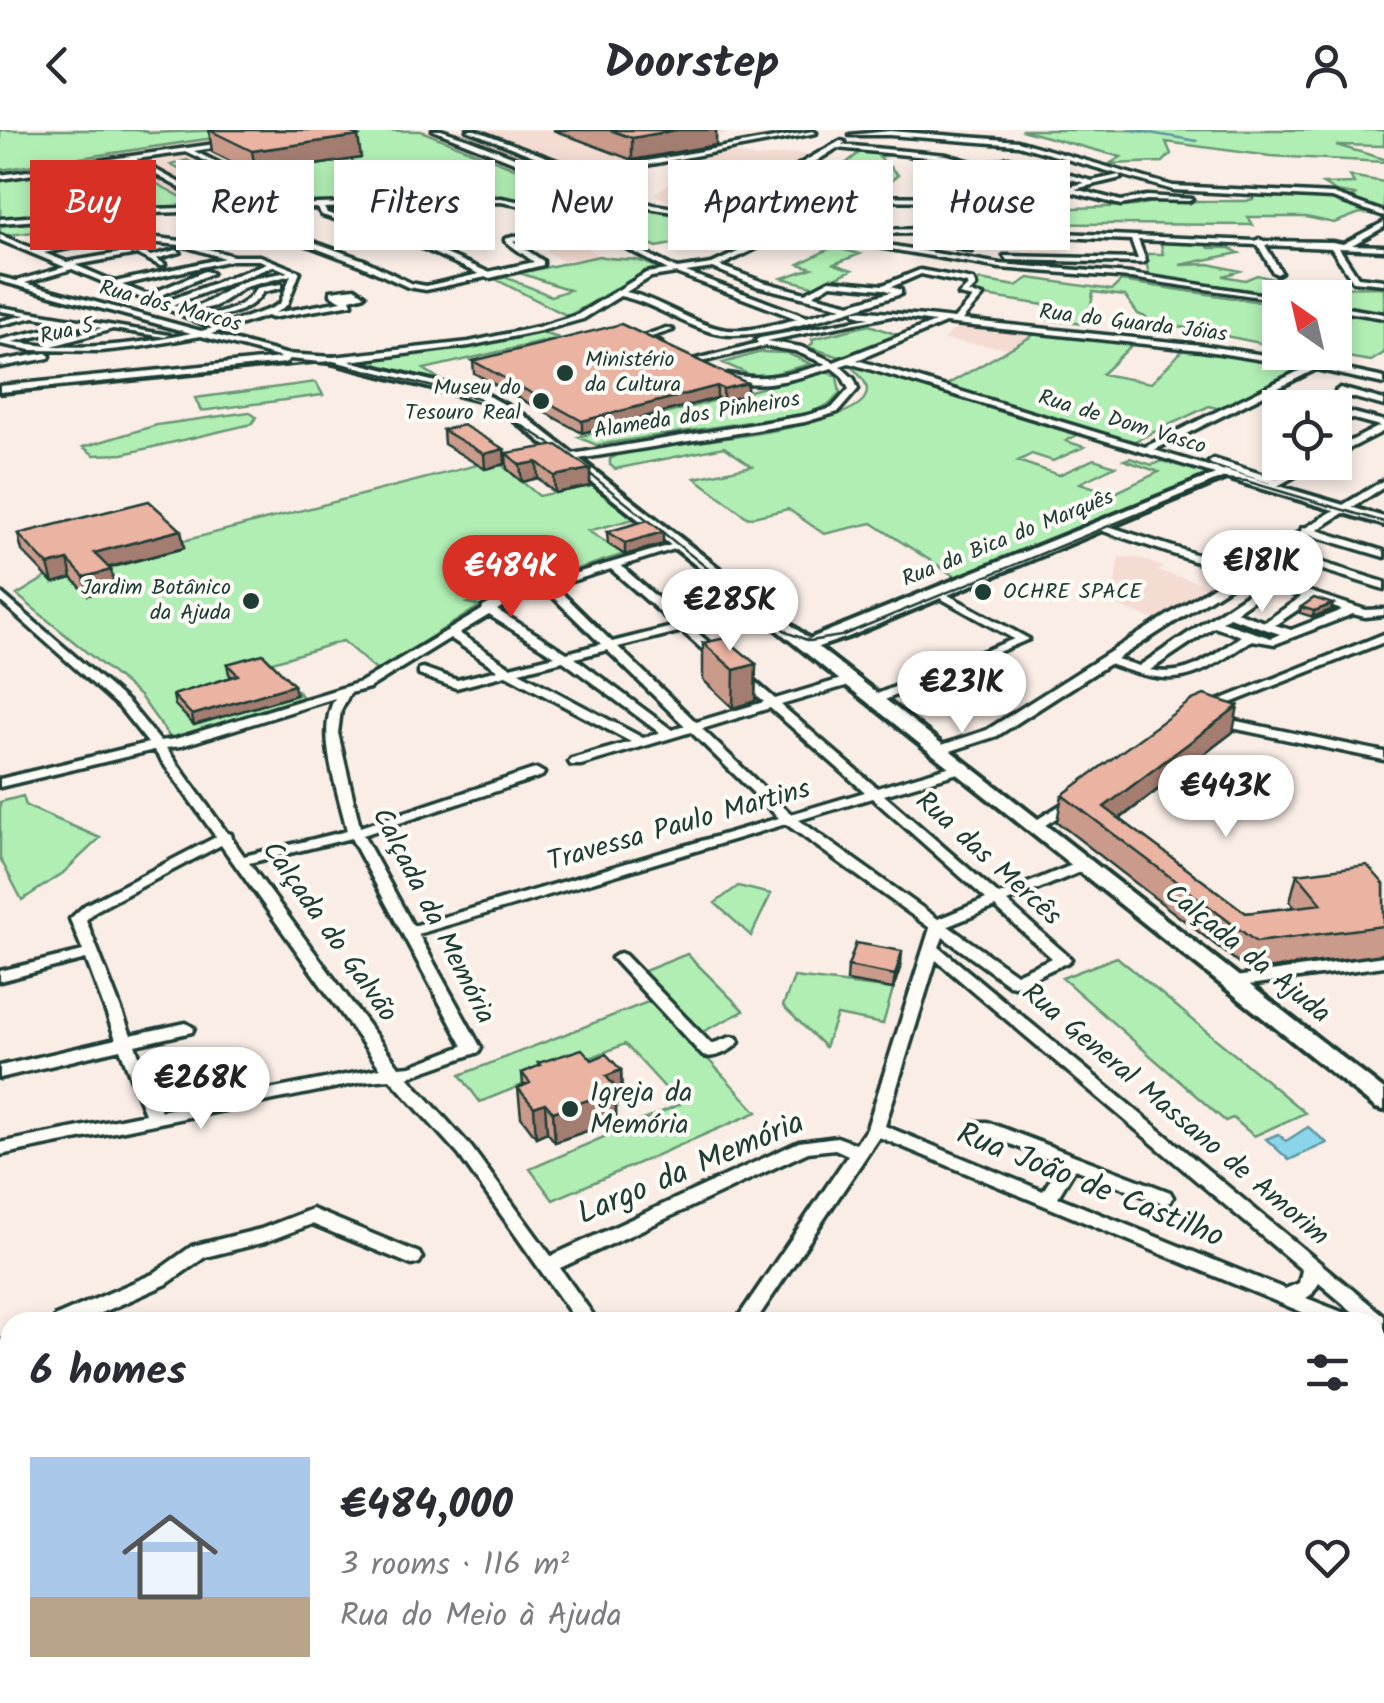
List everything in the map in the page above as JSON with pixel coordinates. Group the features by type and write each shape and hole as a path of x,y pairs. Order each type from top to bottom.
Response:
{"street":[{"path":"436,130 518,160"},
{"path":"470,130 548,159"},
{"path":"803,130 839,145 958,160"},
{"path":"811,160 854,132 1018,144 1173,188 1332,196 1384,214"},
{"path":"648,163 813,133"},
{"path":"0,174 232,141"},
{"path":"184,148 208,160"},
{"path":"127,156 176,183"},
{"path":"540,160 548,159"},
{"path":"1070,188 1124,176"},
{"path":"1070,177 1094,183"},
{"path":"1070,189 1121,203 1147,198 1243,199 1240,191"},
{"path":"648,203 668,208"},
{"path":"314,208 334,207"},
{"path":"320,208 334,217"},
{"path":"0,222 176,211"},
{"path":"1346,245 1384,224"},
{"path":"893,230 913,230"},
{"path":"893,241 910,238 907,230"},
{"path":"1070,235 1384,248"},
{"path":"943,258 1142,261 1133,237"},
{"path":"36,252 91,241 152,238 192,244 232,258"},
{"path":"3,241 218,326"},
{"path":"1260,241 1277,272"},
{"path":"1332,244 1356,280 1366,284 1384,282"},
{"path":"176,245 164,246 205,264"},
{"path":"314,245 411,286 434,288 542,262 522,250"},
{"path":"893,249 1262,295"},
{"path":"432,250 490,276"},
{"path":"635,250 673,270 806,320"},
{"path":"714,266 748,250"},
{"path":"0,289 138,252 161,264 98,277"},
{"path":"74,268 176,252"},
{"path":"114,284 232,258 260,258 275,263 295,278"},
{"path":"0,332 66,319 178,288 192,278 260,258"},
{"path":"165,305 275,263"},
{"path":"714,266 915,334"},
{"name":"Rua dos Marcos","path":"0,279 300,358 333,360 469,344 540,329 580,317 646,276 714,266"},
{"path":"131,291 157,283 174,272"},
{"path":"884,287 920,272 970,282 972,286 963,295 979,296 957,321"},
{"path":"182,312 214,304 242,285 295,278"},
{"path":"197,318 231,312 256,299 260,290 295,278"},
{"path":"248,320 284,305 295,278"},
{"path":"808,296 830,282 898,292 788,341 768,336 760,340 763,344 691,360 748,384 849,360 945,320"},
{"path":"618,293 723,333 858,312"},
{"path":"0,342 80,350 179,338 218,326 349,302 343,298"},
{"path":"0,311 179,338"},
{"path":"1352,311 1384,316"},
{"path":"0,324 39,314"},
{"name":"Rua do Guarda Jóias","path":"876,318 957,321 1262,357"},
{"path":"0,342 44,335 87,322"},
{"path":"0,353 114,326"},
{"path":"669,330 644,337 674,352"},
{"name":"Rua 5","path":"3,364 80,350 142,331"},
{"name":"Alameda dos Pinheiros","path":"572,457 824,415 844,404 854,390 848,376 788,341"},
{"path":"0,386 300,358"},
{"name":"Calçada da Ajuda","path":"333,360 486,399 572,457 1384,1102"},
{"name":"Rua de Dom Vasco","path":"849,360 1384,520"},
{"path":"3,364 49,362"},
{"path":"1144,451 1307,370"},
{"name":"Rua do Guarda Jóias","path":"1342,370 1384,381"},
{"path":"1352,394 1384,403"},
{"path":"1352,416 1384,426"},
{"path":"1352,444 1384,426"},
{"path":"1158,444 1275,485 1284,480"},
{"name":"Rua da Bica do Marquês","path":"807,645 842,634 1225,474"},
{"path":"941,750 992,733 1384,484"},
{"path":"1098,526 1353,610 1380,614"},
{"path":"1306,530 1384,554"},
{"path":"0,782 156,744 176,743 345,692 384,676 516,594 682,545"},
{"path":"1274,551 1384,586"},
{"name":"Rua das Mercês","path":"613,565 1062,959 1016,981 938,924"},
{"path":"1140,671 1272,583"},
{"path":"547,584 696,725 789,820 938,924"},
{"path":"876,700 1023,640 937,592"},
{"name":"Calçada do Galvão","path":"0,595 124,706 156,744 396,1074 465,1151 581,1312"},
{"path":"1266,626 1310,596"},
{"path":"1187,606 1290,634"},
{"path":"423,672 456,684 761,608"},
{"path":"487,609 566,657 668,733"},
{"path":"1221,618 1248,637 1271,642 1353,610"},
{"path":"450,633 508,671 639,741"},
{"path":"1107,659 1158,678 1184,676 1248,637"},
{"path":"1185,716 1384,638"},
{"path":"576,762 852,680"},
{"name":"Calçada da Memória","path":"345,692 335,710 332,733 355,833 473,1048 396,1074"},
{"path":"1217,721 1384,756"},
{"name":"Travessa Paulo Martins","path":"409,932 768,822 789,820 962,768"},
{"path":"242,861 355,833 537,773"},
{"path":"1037,824 1078,798 1087,783"},
{"path":"155,1117 78,919 90,908 226,837"},
{"path":"752,1312 875,1129 938,924 1087,864"},
{"name":"Rua General Massano de Amorim","path":"930,947 1366,1312"},
{"path":"0,976 92,952"},
{"path":"620,958 709,1052 732,1042"},
{"path":"1234,982 1384,960"},
{"path":"0,1072 186,1028"},
{"path":"0,1149 368,1075 396,1074"},
{"path":"981,1126 1164,1197"},
{"name":"Rua João de Castilho","path":"875,1129 1320,1312"},
{"name":"Largo da Memória","path":"548,1265 805,1146 837,1143 860,1153"},
{"path":"1046,1201 1071,1161"},
{"path":"86,1312 160,1279 199,1251 264,1236 312,1216 412,1258"},
{"path":"1284,1298 1308,1287 1312,1267"}],"shaded area":[{"path":"135,130 737,130 704,139 736,150 730,152 755,158 808,155 802,160 702,160 709,155 648,165 648,160 515,160 515,186 495,187 495,160 334,160 334,200 314,202 314,160 176,160 176,202 156,197 156,160 42,160"},
{"path":"668,184 668,202 654,194"},
{"path":"545,250 589,250 599,256 563,261"},
{"path":"962,323 1037,333 1014,349 943,340"},
{"path":"1119,557 1139,558 1163,567 1158,571 1209,585 1156,620 1112,604"}],"green space":[{"path":"0,130 224,130 233,135 67,160 30,160 30,165 0,170"},
{"path":"350,130 421,131 494,160 334,160 334,204 314,205 314,160 297,160 312,136"},
{"path":"1021,130 1384,130 1384,146 1336,145 1384,162 1270,156 1166,142 1171,154 1163,162 1109,164 1121,157"},
{"path":"860,152 890,155 879,157 882,160 850,160"},
{"path":"495,160 515,168 515,200 495,197"},
{"path":"30,175 30,216 0,219 0,179"},
{"path":"1350,176 1384,182 1384,214 1360,213 1334,223 1306,217 1248,217 1253,225 1070,224 1070,208 1135,206 1156,201 1246,201 1253,199 1252,194 1348,200 1355,195 1336,192 1323,184 1354,183"},
{"path":"156,183 176,194 176,208 156,208"},
{"path":"648,209 668,212 668,245 657,247 648,243"},
{"path":"30,223 30,232 0,236 0,226"},
{"path":"1160,239 1206,241 1209,248 1229,248 1239,253 1180,265 1209,264 1240,271 1223,276 1245,280 1257,275 1278,280 1262,280 1262,292 1149,276 1145,254 1163,254"},
{"path":"827,250 860,254 834,264 852,270 816,287 782,278 812,268 799,264"},
{"path":"599,256 641,261 655,267 568,316 497,280 505,277 551,296 570,290 520,273"},
{"path":"1029,278 1112,290 1121,281 1262,302 1262,343 1156,322 1138,314 1125,296 1093,292 1089,320 1083,324 1049,320 1057,307 973,294 979,280 1016,286"},
{"path":"1352,287 1384,287 1384,353 1371,361 1352,358"},
{"path":"869,325 898,335 840,357 808,347 812,339"},
{"path":"537,332 560,338 424,369 439,379 430,381 348,361 465,346"},
{"path":"1037,333 1134,343 1102,374 1151,383 1184,349 1262,359 1262,370 1300,370 1220,409 1209,406 1129,444 945,386"},
{"path":"761,352 787,353 811,364 757,378 723,363"},
{"path":"852,365 1077,435 1066,441 1084,447 1053,461 1032,454 1018,461 1059,475 1094,459 1115,466 1080,483 1113,494 1159,472 1124,460 1130,458 1152,465 1162,461 1208,474 956,577 872,523 824,534 788,509 748,518 695,478 752,466 724,447 615,469 610,465 610,459 622,453 755,434 829,418 854,407 866,395 866,386"},
{"path":"825,371 837,377 840,393 830,404 809,413 596,445 578,437"},
{"path":"316,382 323,395 201,411 195,398"},
{"path":"249,412 256,417 252,424 123,454 94,455 83,447 157,425"},
{"name":"Jardim Botânico da Ajuda","path":"496,460 539,496 593,485 634,519 588,531 625,554 468,603 480,606 377,671 343,641 269,663 303,697 171,739 140,696 17,595 48,576"},
{"path":"23,796 26,806 100,838 63,873 22,900 0,858 0,802"},
{"path":"738,886 771,894 751,936 715,903"},
{"path":"687,954 744,1011 700,1033 642,972"},
{"path":"1117,957 1305,1113 1254,1136 1233,1118 1225,1121 1062,978"},
{"path":"794,977 893,989 883,1024 837,1015 825,1047 783,1006"},
{"path":"653,1000 757,1112 553,1200 530,1169 680,1104 625,1044 480,1102 460,1075"}],"water":[{"path":"1308,1127 1327,1143 1289,1160 1266,1139 1278,1134 1286,1141"}],"building":[{"path":"209,130 345,130 358,136 252,151"},
{"path":"610,130 677,130 632,138"},
{"path":"621,324 747,383 723,389 717,386 582,421 473,361"},
{"path":"463,425 504,449 484,454 443,430"},
{"path":"557,445 590,469 554,476 537,462 520,465 506,453"},
{"path":"149,501 181,530 94,553 111,570 84,577 68,560 48,565 18,534"},
{"path":"648,520 663,532 625,543 607,532"},
{"path":"1314,598 1333,604 1314,611 1301,607"},
{"path":"725,638 756,664 734,670 703,643"},
{"path":"263,654 294,685 192,715 173,695 238,675 227,664"},
{"path":"1204,695 1238,706 1104,807 1246,913 1322,904 1297,874 1367,865 1384,884 1384,926 1256,942 1062,795"},
{"path":"856,943 902,951 895,975 848,966"},
{"path":"582,1049 592,1060 606,1054 621,1070 606,1076 615,1087 553,1112 545,1103 534,1107 518,1088 530,1083 522,1073 538,1063"}],"waterway":[{"path":"1132,130 1197,141"}],"tram line":[{"path":"0,395 332,362 478,398 559,449 788,633 810,641 841,636 1223,479 1246,481 1384,522"}],"place":[{"name":"Ministério da Cultura","path":"565,373"},
{"name":"Museu do Tesouro Real","path":"541,401"},
{"name":"OCHRE SPACE","path":"983,592"},
{"name":"Jardim Botânico da Ajuda","path":"251,601"},
{"name":"Igreja da Memória","path":"570,1109"}]}
